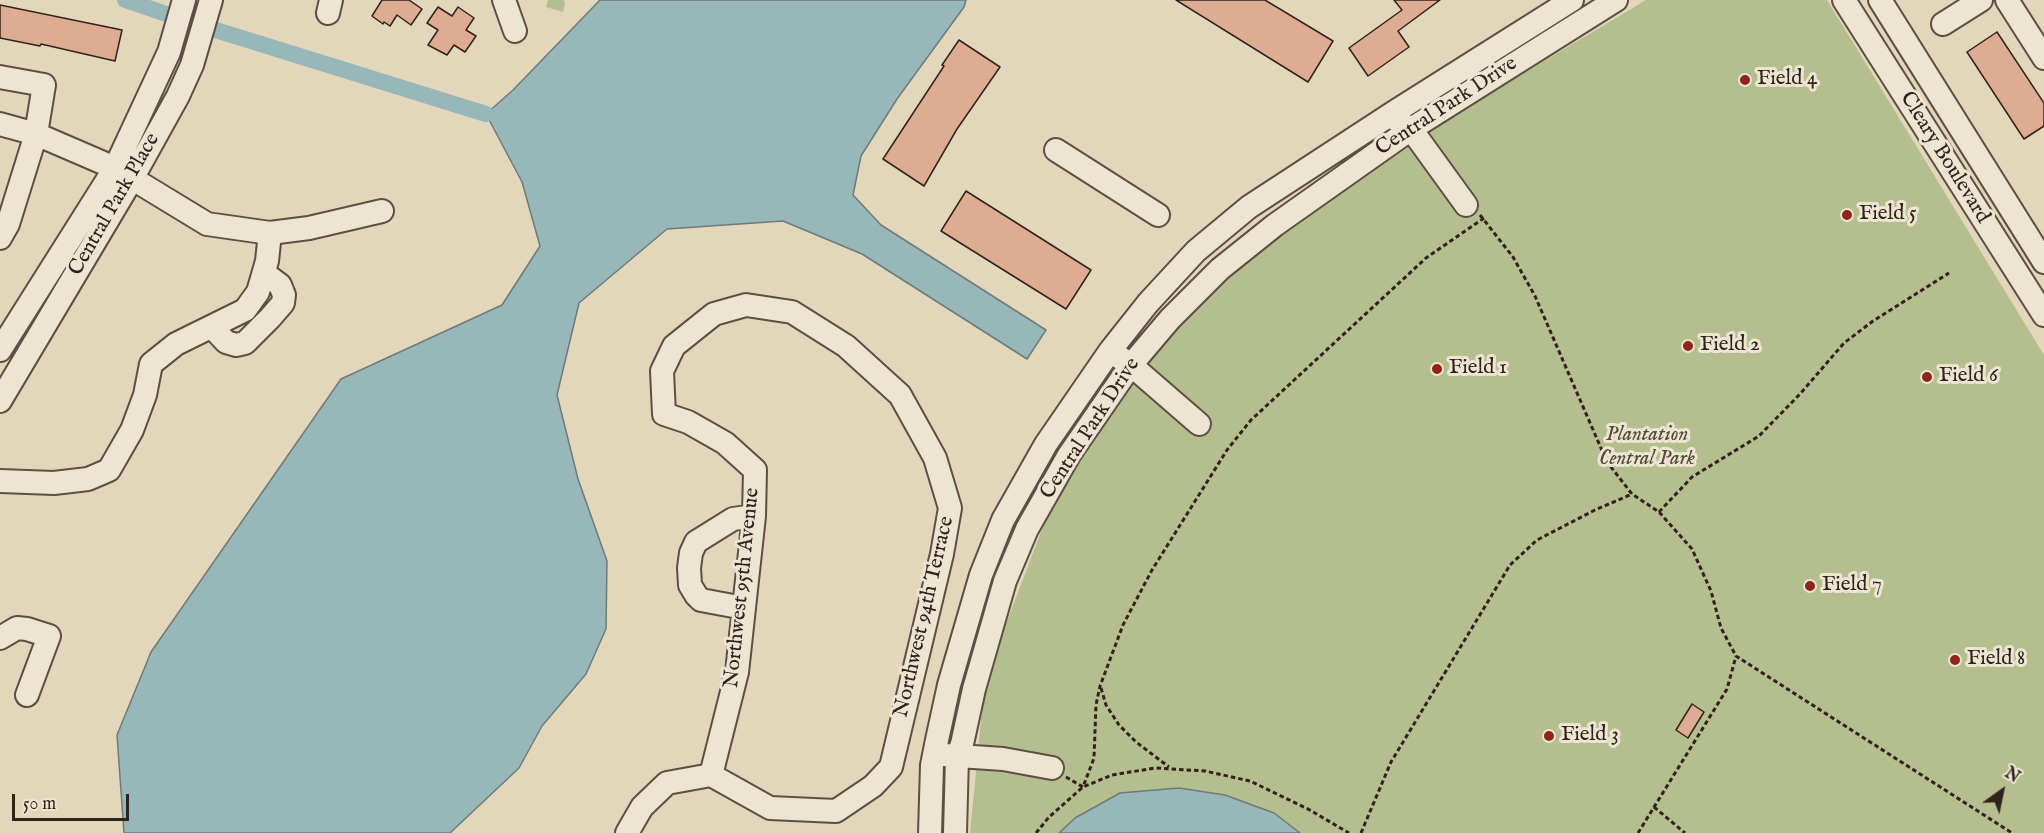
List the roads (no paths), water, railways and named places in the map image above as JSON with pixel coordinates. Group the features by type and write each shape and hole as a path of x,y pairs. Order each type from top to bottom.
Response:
{"street":[{"name":"Central Park Place","path":"0,401 123,173 169,52 184,0"},
{"path":"504,0 515,31"},
{"name":"Central Park Drive","path":"930,833 934,753 949,685 978,586 1003,520 1046,444 1110,351 1148,303 1196,251 1250,207 1388,116 1572,0"},
{"name":"Central Park Drive","path":"955,833 957,757 1005,581 1027,529 1069,455 1131,365 1170,319 1220,269 1284,219 1411,129 1616,0"},
{"name":"Cleary Boulevard","path":"1844,0 2044,315"},
{"name":"Cleary Boulevard","path":"1880,0 2044,261"},
{"path":"1943,24 1981,0"},
{"path":"2007,0 2044,58"},
{"name":"Central Park Place","path":"0,350 178,96 192,65 210,4"},
{"path":"0,77 44,85 36,134 8,224 0,238"},
{"path":"1388,116 1411,129 1475,212"},
{"path":"0,124 36,134 123,173 207,224 270,233 309,228 382,211"},
{"path":"1056,150 1158,215"},
{"path":"0,481 54,483 88,479 109,470 132,430 145,395 151,364 176,344 245,310 258,292 267,261 270,233"},
{"name":"Northwest 94th Terrace","path":"711,775 770,808 836,811 873,786 891,767 942,554 950,508 935,458 900,395 846,346 792,312 746,306 714,314 674,346 662,371 664,414 688,422 725,443 755,470"},
{"path":"1110,351 1131,365 1199,424"},
{"name":"Northwest 95th Avenue","path":"711,775 737,672 754,516 755,470"},
{"path":"744,608 701,600 690,585 688,568 696,542 733,519 754,516"},
{"path":"0,638 16,628 49,636 27,695"},
{"path":"934,753 957,757 1003,759 1052,768"},
{"path":"627,833 642,807 668,783 711,775"}],"water":[{"path":"600,0 966,0 964,7 897,99 861,156 853,195 881,225 1046,330 1027,359 862,254 783,221 667,229 579,303 557,395 578,479 607,561 606,629 586,674 542,726 519,768 450,833 124,833 117,735 151,652 341,379 502,305 540,246 522,182 486,114 513,90"},
{"path":"1179,788 1225,795 1274,813 1300,833 1059,833 1075,818 1120,793"}],"waterway":[{"path":"125,0 486,114"}],"place":[{"name":"Field 4","path":"1745,80"},
{"name":"Field 5","path":"1847,215"},
{"name":"Field 2","path":"1688,346"},
{"name":"Field 1","path":"1437,369"},
{"name":"Field 6","path":"1927,377"},
{"name":"Field 7","path":"1810,586"},
{"name":"Field 8","path":"1955,660"},
{"name":"Field 3","path":"1549,736"}],"park label":[{"name":"Plantation Central Park","path":"1647,448"}]}
